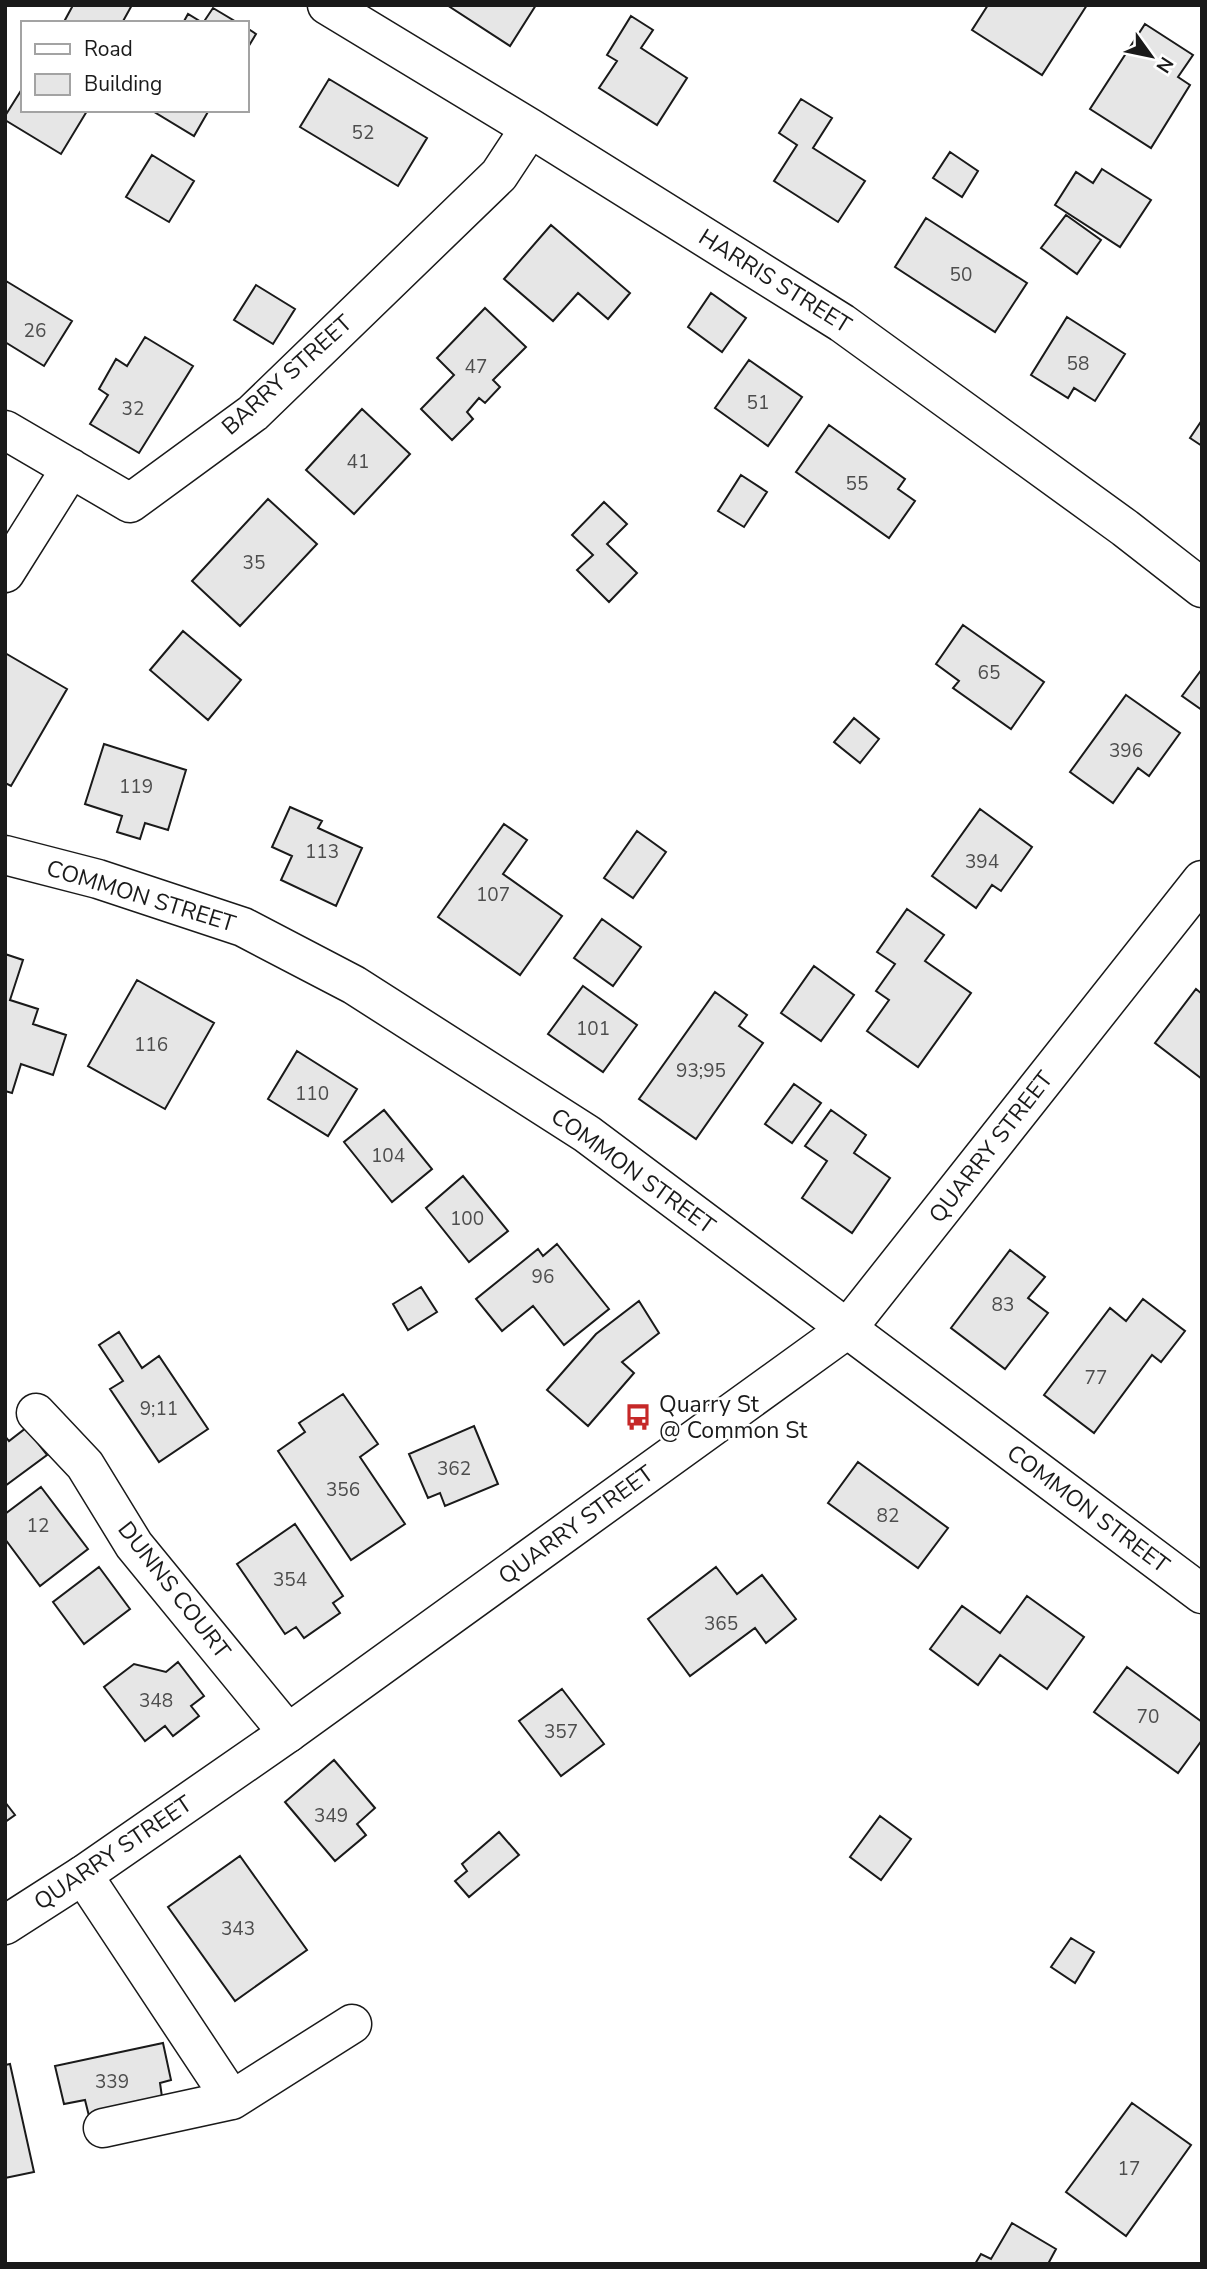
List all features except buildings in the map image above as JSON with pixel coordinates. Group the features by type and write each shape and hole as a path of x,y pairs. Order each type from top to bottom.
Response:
{"street":[{"name":"HARRIS STREET","path":"327,5 842,323 1125,528 1202,588"},
{"name":"BARRY STREET","path":"5,430 130,503 263,403 499,175 530,128"},
{"path":"5,573 71,468"},
{"name":"COMMON STREET","path":"5,855 98,879 243,927 354,985 587,1134 1202,1594"},
{"name":"QUARRY STREET","path":"5,1925 83,1875 288,1733 846,1330 1202,880"},
{"name":"DUNNS COURT","path":"36,1413 85,1465 134,1545 288,1733"},
{"path":"83,1875 232,2100"},
{"path":"103,2128 232,2100 352,2024"}],"place":[{"name":"Quarry St @ Common St","path":"638,1417"}]}
